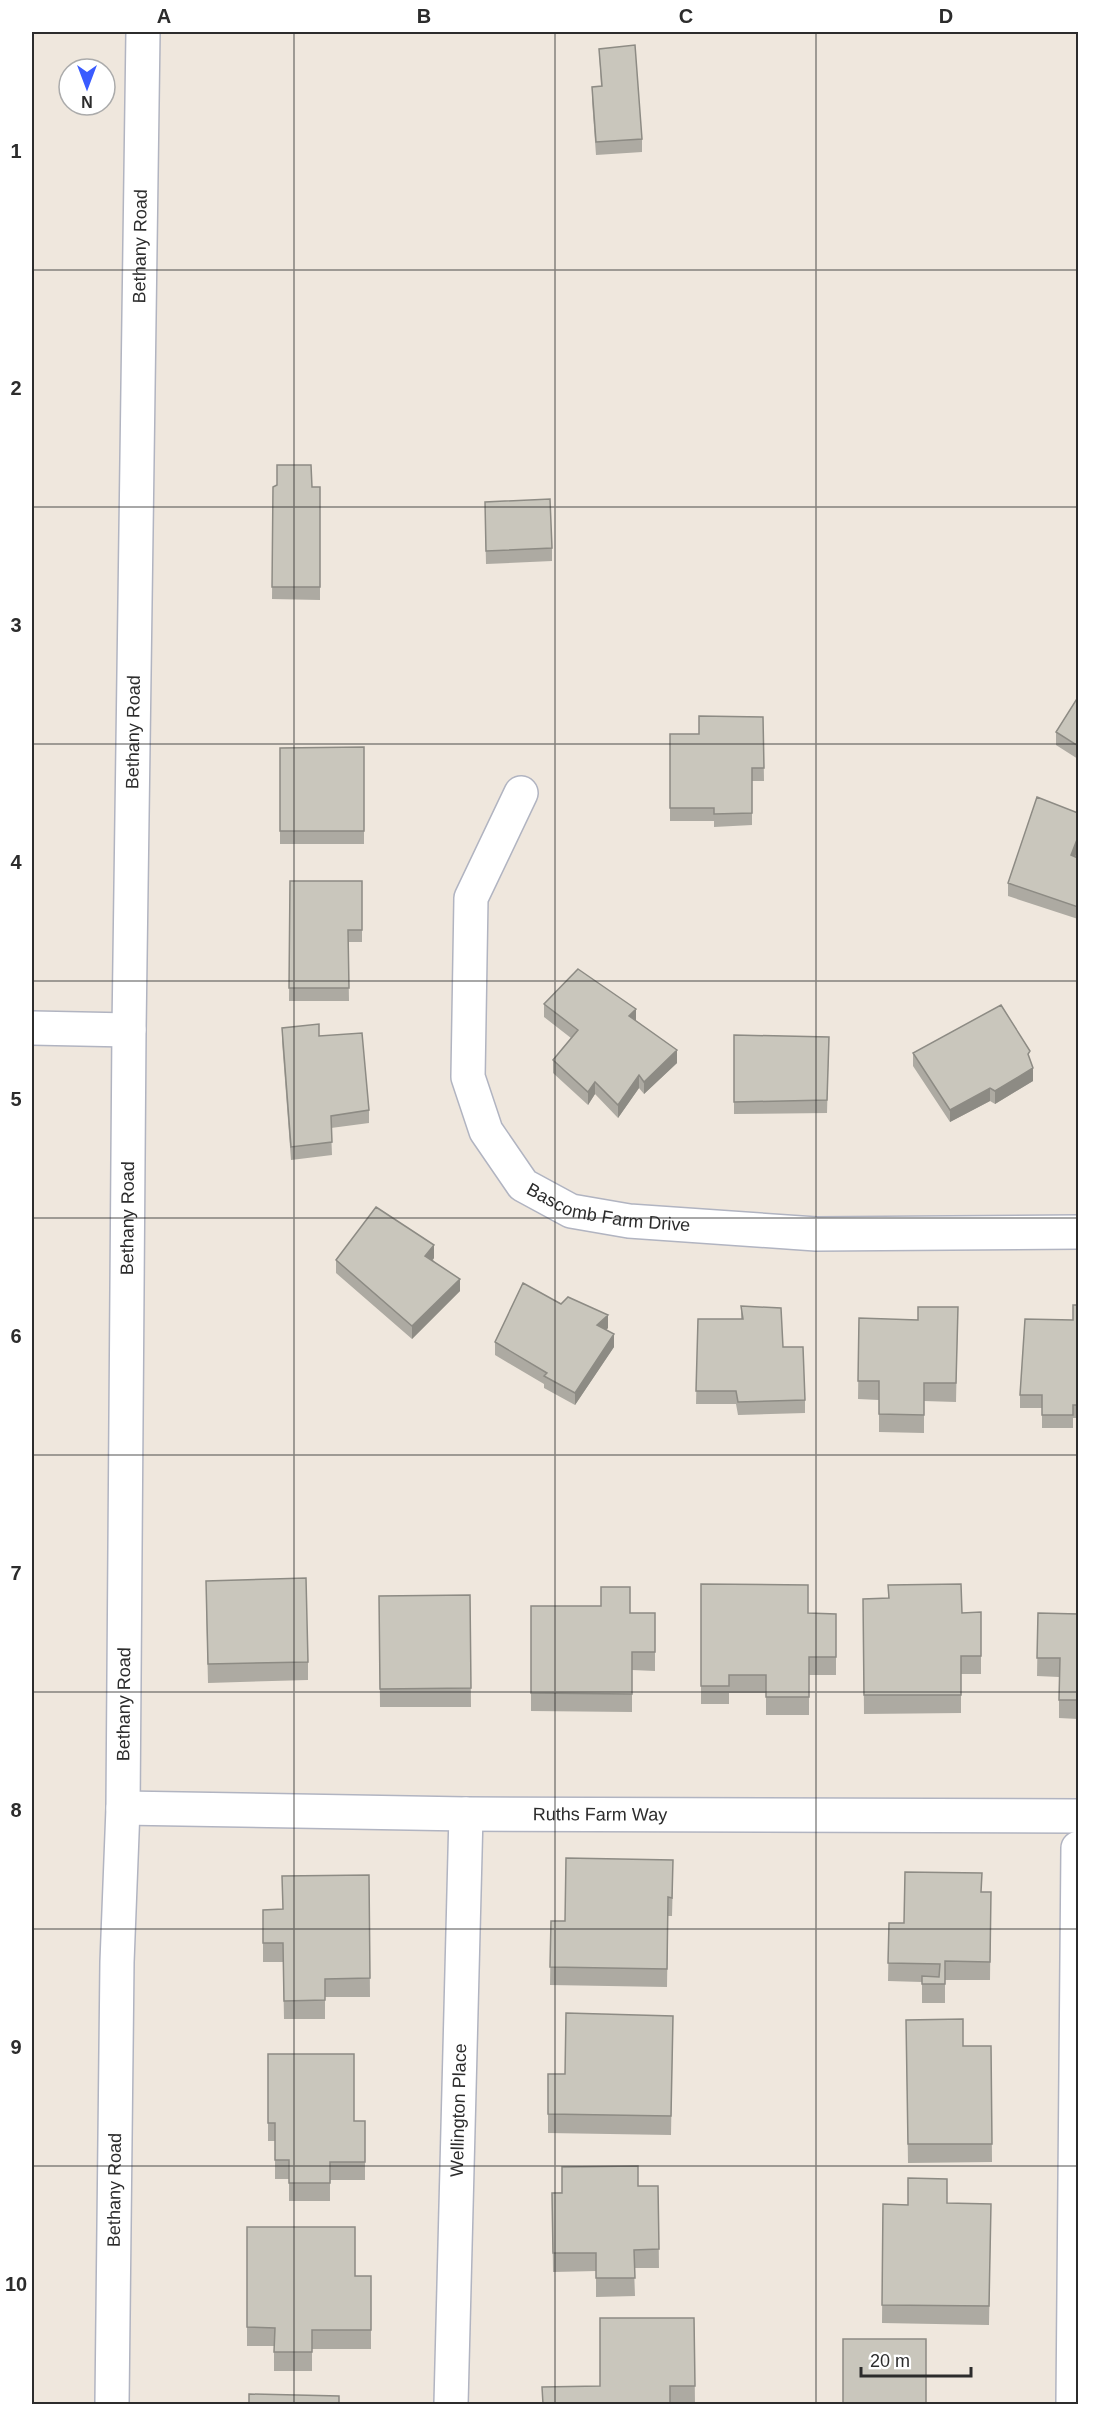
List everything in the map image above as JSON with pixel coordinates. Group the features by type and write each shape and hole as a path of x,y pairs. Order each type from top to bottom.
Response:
{"street":[{"name":"Bethany Road","path":"112,2404 117,1962 123,1808 129,1030 143,32"},
{"name":"Bascomb Farm Drive","path":"521,793 471,897 468,1077 486,1131 523,1185 571,1211 629,1221 816,1234 1078,1232"},
{"path":"32,1028 129,1030"},
{"name":"Ruths Farm Way","path":"123,1808 466,1814 1078,1816"},
{"name":"Wellington Place","path":"451,2404 466,1814"},
{"path":"1073,2404 1078,1848"}],"building":[{"path":"635,45 642,139 596,142 592,87 602,86 599,49"},
{"path":"277,465 311,465 312,487 320,487 320,587 272,587 273,487 277,485"},
{"path":"550,499 552,548 486,551 485,502"},
{"path":"1078,697 1078,746 1056,732"},
{"path":"699,716 763,717 764,768 752,768 752,813 714,814 714,808 670,808 670,734 699,734"},
{"path":"364,747 364,831 280,831 280,748"},
{"path":"1037,797 1078,813 1078,837 1071,855 1078,858 1078,907 1008,883"},
{"path":"290,881 362,881 362,930 348,930 349,988 289,988"},
{"path":"578,969 636,1009 629,1016 677,1050 644,1082 639,1075 618,1105 595,1082 588,1092 553,1060 578,1030 544,1004"},
{"path":"1001,1005 1030,1051 1028,1054 1033,1068 995,1091 990,1088 950,1110 913,1053"},
{"path":"319,1024 319,1036 362,1033 369,1110 331,1116 332,1142 291,1147 282,1028"},
{"path":"734,1035 829,1037 827,1100 734,1102"},
{"path":"376,1207 434,1245 425,1256 460,1279 412,1326 336,1260"},
{"path":"523,1283 561,1304 568,1297 608,1315 597,1325 614,1334 575,1393 544,1376 547,1373 495,1342"},
{"path":"1073,1305 1078,1305 1078,1405 1073,1405 1073,1415 1042,1415 1042,1395 1020,1395 1025,1319 1073,1320"},
{"path":"741,1306 781,1308 783,1347 803,1347 805,1400 738,1402 736,1391 696,1391 698,1319 743,1319"},
{"path":"918,1307 958,1307 956,1383 924,1383 924,1415 879,1414 879,1381 858,1381 859,1318 918,1320"},
{"path":"306,1578 308,1662 208,1664 206,1581"},
{"path":"701,1584 808,1585 808,1613 836,1614 836,1657 809,1657 809,1697 766,1697 766,1675 729,1675 729,1686 701,1686"},
{"path":"961,1584 962,1613 981,1612 981,1656 961,1656 961,1695 864,1695 863,1599 889,1598 888,1585"},
{"path":"601,1587 630,1587 630,1613 655,1613 655,1652 632,1652 632,1694 531,1693 531,1606 601,1606"},
{"path":"470,1595 471,1688 380,1689 379,1596"},
{"path":"1038,1613 1078,1614 1078,1700 1059,1700 1060,1658 1037,1658"},
{"path":"566,1858 673,1860 672,1898 668,1897 667,1969 550,1967 551,1921 565,1921"},
{"path":"905,1872 982,1873 981,1892 991,1892 990,1962 945,1961 945,1984 922,1984 922,1976 939,1977 940,1964 888,1963 889,1923 904,1923"},
{"path":"369,1875 370,1978 325,1979 325,2000 284,2001 283,1943 263,1943 263,1910 283,1909 282,1876"},
{"path":"566,2013 673,2016 671,2116 548,2114 548,2074 565,2074"},
{"path":"963,2019 963,2046 991,2046 992,2144 908,2144 906,2020"},
{"path":"268,2054 354,2054 354,2121 365,2121 365,2162 330,2162 330,2183 289,2183 289,2160 275,2160 275,2123 268,2123"},
{"path":"638,2166 638,2186 658,2186 659,2249 634,2250 635,2278 596,2278 596,2253 553,2253 552,2193 562,2193 562,2167"},
{"path":"908,2178 947,2179 947,2203 991,2204 989,2306 882,2305 883,2204 908,2205"},
{"path":"247,2227 355,2227 355,2276 371,2276 371,2330 312,2330 312,2352 274,2352 275,2328 247,2327"},
{"path":"600,2318 694,2318 695,2386 670,2386 670,2404 543,2404 542,2387 600,2386"},
{"path":"843,2339 926,2339 926,2404 843,2404"},
{"path":"249,2394 339,2396 339,2404 249,2404"}]}
